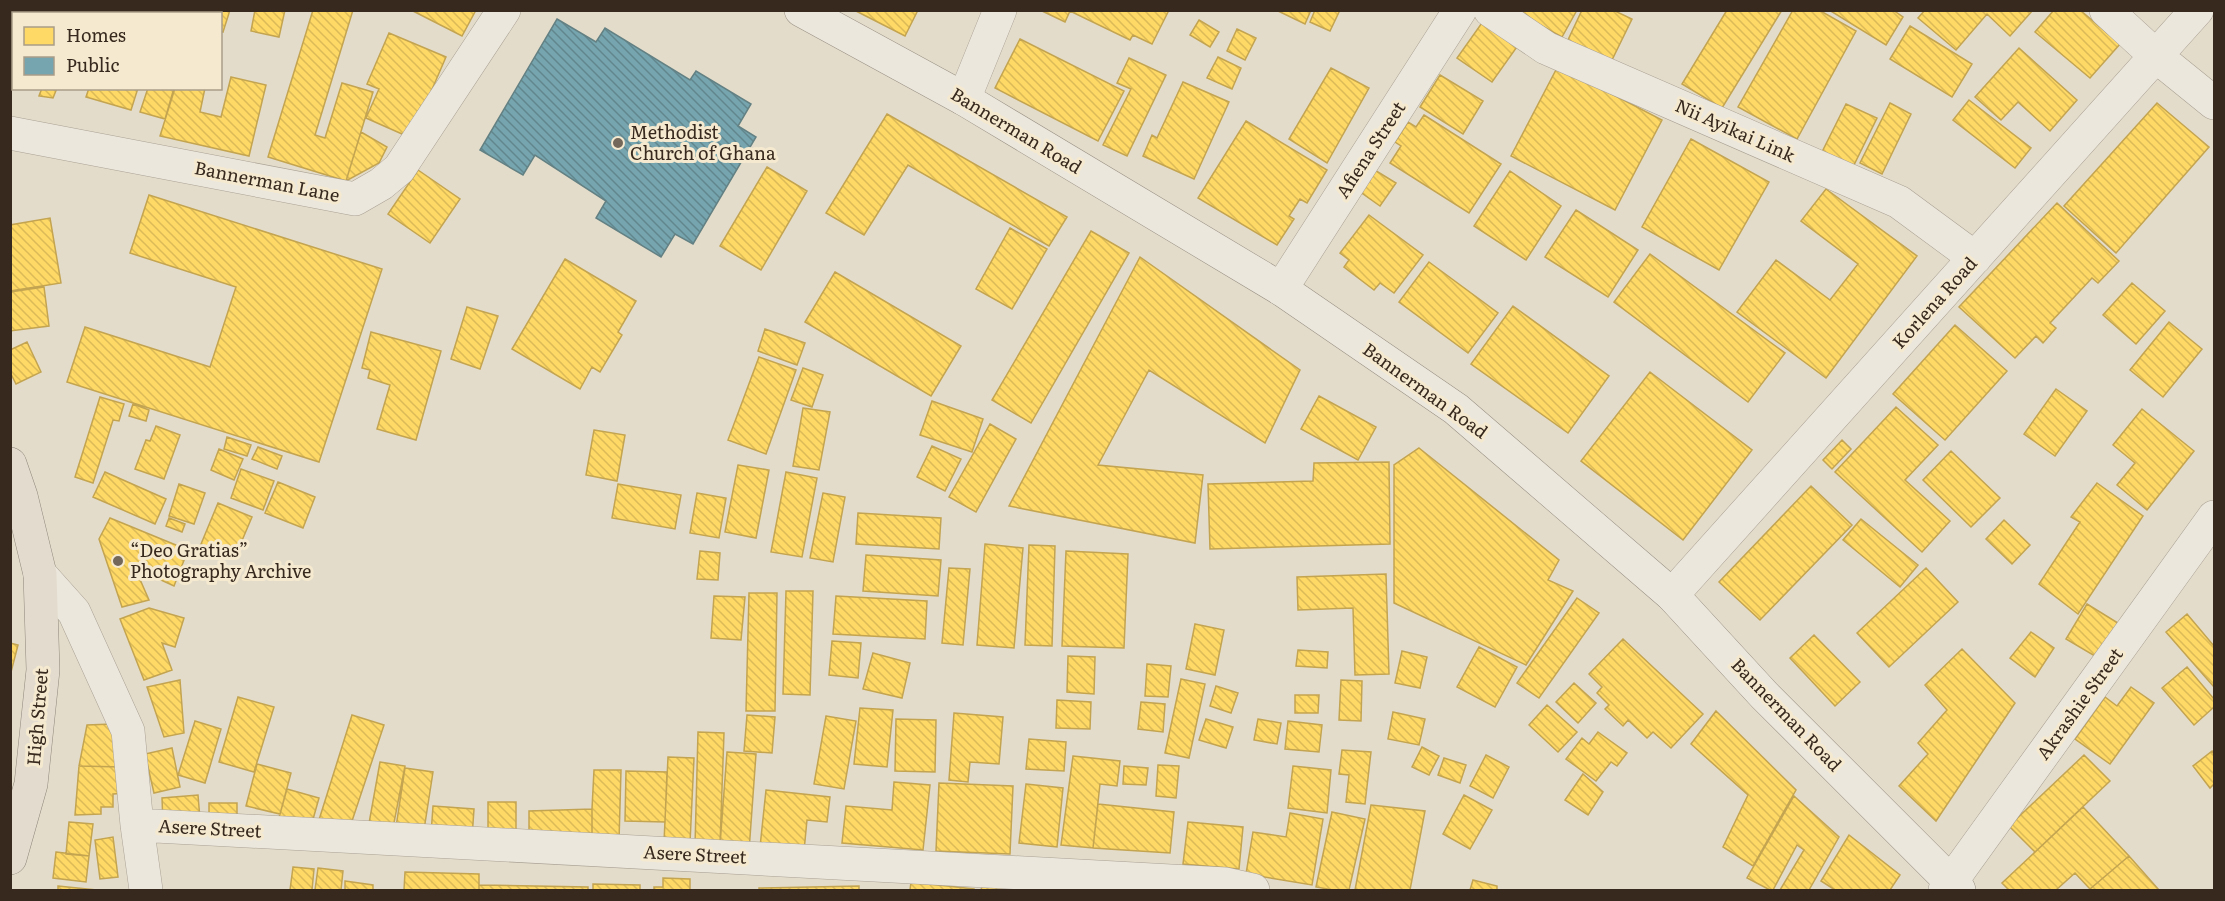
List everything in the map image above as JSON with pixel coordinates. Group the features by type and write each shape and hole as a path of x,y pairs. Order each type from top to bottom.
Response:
{"main road":[{"name":"High Street","path":"10,464 16,495 40,574 43,670 31,784 10,858"}],"street":[{"name":"Bannerman Lane","path":"10,133 355,199 381,184 399,169 504,10"},
{"name":"Bannerman Road","path":"801,10 964,99 1281,289 1456,409 1672,595 1764,694 1952,888"},
{"path":"964,99 1000,10"},
{"name":"Afiena Street","path":"1281,289 1460,10"},
{"name":"Nii Ayikai Link","path":"1490,10 1546,48 1899,202 1976,258"},
{"path":"2106,10 2156,56 2214,103"},
{"name":"Korlena Road","path":"1672,595 2197,10"},
{"name":"Akrashie Street","path":"1952,888 2214,517"},
{"path":"40,574 74,612 128,731 146,891"},
{"name":"Asere Street","path":"137,825 1226,884 1253,891"}],"building: Homes":[{"path":"13,10 42,10 42,12 12,12"},
{"path":"76,10 108,10 108,12 76,12"},
{"path":"204,10 230,10 223,32 222,12 204,12"},
{"path":"255,10 285,10 279,37 251,31"},
{"path":"313,10 353,10 315,135 325,138 342,83 373,92 346,181 268,157"},
{"path":"411,10 476,10 462,36"},
{"path":"854,10 918,10 905,36"},
{"path":"1040,10 1169,10 1152,44 1133,35 1130,40 1070,11 1065,22"},
{"path":"1276,10 1311,10 1305,24"},
{"path":"1315,10 1340,10 1330,31 1310,22"},
{"path":"1513,10 1577,10 1562,37"},
{"path":"1582,10 1613,10 1632,19 1611,62 1568,40"},
{"path":"1727,10 1782,10 1722,108 1682,84"},
{"path":"1793,10 1819,10 1856,31 1797,139 1738,107"},
{"path":"1829,10 1893,10 1903,17 1886,45"},
{"path":"1925,10 2033,10 2010,36 1987,14 1956,50 1918,18"},
{"path":"2054,10 2080,10 2120,44 2090,78 2035,32"},
{"path":"12,12 12,86 10,85 10,17"},
{"path":"1199,20 1219,32 1210,47 1190,35"},
{"path":"1484,20 1519,44 1492,82 1457,58"},
{"path":"1910,26 1972,64 1952,97 1890,59"},
{"path":"1237,29 1256,38 1245,60 1227,51"},
{"path":"389,33 446,57 411,138 366,118 379,89 367,84"},
{"path":"1020,39 1124,91 1098,141 995,88"},
{"path":"2019,48 2077,100 2050,131 2018,102 2001,120 1975,97"},
{"path":"1218,57 1241,68 1232,89 1207,78"},
{"path":"1129,58 1166,75 1127,156 1103,145 1131,89 1117,83"},
{"path":"1558,66 1662,120 1615,210 1511,156"},
{"path":"1331,68 1369,88 1327,163 1289,139"},
{"path":"1440,75 1483,101 1463,134 1420,107"},
{"path":"231,77 266,85 249,156 160,136 174,90 205,90 200,112 221,117"},
{"path":"1183,82 1229,102 1194,179 1143,156 1152,135 1157,138"},
{"path":"41,90 56,90 53,98 39,96"},
{"path":"88,90 137,90 131,110 86,97"},
{"path":"147,90 173,90 165,119 140,112"},
{"path":"1969,100 2031,148 2015,168 1953,120"},
{"path":"1890,103 1911,114 1882,174 1860,163"},
{"path":"2157,103 2209,147 2116,253 2064,206"},
{"path":"1846,104 1877,118 1852,169 1821,154"},
{"path":"887,114 1067,217 1049,246 908,165 864,235 826,213"},
{"path":"1424,115 1501,164 1469,213 1390,163 1401,146 1395,142 1408,122 1416,127"},
{"path":"1246,121 1327,170 1307,203 1300,199 1289,216 1294,219 1277,245 1198,198"},
{"path":"361,132 387,147 379,163 346,181"},
{"path":"1691,139 1769,182 1719,270 1642,227"},
{"path":"767,167 807,191 761,270 720,246"},
{"path":"1373,169 1396,183 1380,206 1359,191"},
{"path":"418,170 460,199 430,243 388,214"},
{"path":"1510,171 1561,206 1526,260 1474,226"},
{"path":"1826,189 1917,256 1826,378 1737,312 1776,260 1830,300 1858,264 1801,221"},
{"path":"149,195 382,269 319,462 67,382 85,327 210,367 236,287 130,253"},
{"path":"2057,203 2119,261 2098,283 2092,278 2050,323 2056,328 2043,343 2036,336 2015,358 1959,307"},
{"path":"1576,210 1638,250 1608,297 1545,257"},
{"path":"1369,215 1423,255 1394,293 1380,283 1374,290 1344,267 1349,260 1340,253"},
{"path":"50,218 61,283 10,291 10,225"},
{"path":"1010,228 1047,249 1012,309 976,289"},
{"path":"1091,231 1129,253 1031,423 992,400"},
{"path":"1650,254 1785,353 1748,402 1614,302"},
{"path":"1140,257 1300,370 1265,443 1149,370 1098,465 1203,475 1195,543 1009,506"},
{"path":"565,259 636,301 618,332 622,335 600,372 592,367 580,389 512,349"},
{"path":"1429,262 1498,313 1468,353 1399,302"},
{"path":"835,272 961,346 931,396 805,322"},
{"path":"2132,283 2165,311 2136,344 2103,315"},
{"path":"44,287 49,326 10,331 10,292"},
{"path":"1513,306 1609,376 1568,433 1471,364"},
{"path":"467,307 498,316 480,369 451,359"},
{"path":"2169,322 2202,349 2163,397 2130,370"},
{"path":"1955,325 2007,371 1945,440 1893,394"},
{"path":"765,329 805,343 797,365 758,351"},
{"path":"371,332 441,351 416,440 377,429 390,385 368,378 370,370 362,368"},
{"path":"27,342 41,372 16,384 10,372 10,350"},
{"path":"759,357 796,370 766,454 728,440"},
{"path":"803,368 823,375 812,407 791,400"},
{"path":"1650,372 1752,450 1683,540 1581,461"},
{"path":"2056,389 2087,411 2055,456 2024,434"},
{"path":"1319,396 1376,427 1358,460 1301,429"},
{"path":"100,397 124,404 119,421 113,420 93,483 75,477"},
{"path":"932,401 983,419 972,452 920,435"},
{"path":"133,404 149,410 146,421 129,416"},
{"path":"1896,407 1938,445 1905,480 1950,521 1922,552 1835,472"},
{"path":"803,408 830,412 819,470 793,466"},
{"path":"2142,409 2194,451 2147,510 2117,485 2135,463 2113,445"},
{"path":"990,424 1016,439 976,512 949,497"},
{"path":"156,426 180,435 164,479 135,469 146,440 150,441"},
{"path":"594,430 625,435 617,481 586,475"},
{"path":"227,437 251,445 247,456 224,449"},
{"path":"1842,440 1851,449 1832,469 1823,460"},
{"path":"932,446 961,459 945,491 917,477"},
{"path":"258,447 282,456 277,469 252,459"},
{"path":"1419,448 1559,560 1548,580 1573,591 1526,665 1394,603 1394,465"},
{"path":"219,449 243,459 234,480 211,470"},
{"path":"1951,451 2000,498 1971,527 1923,480"},
{"path":"1389,462 1390,544 1210,549 1208,484 1313,481 1314,463"},
{"path":"738,465 769,470 756,538 725,532"},
{"path":"241,469 274,481 263,510 231,498"},
{"path":"105,472 166,499 155,524 93,497"},
{"path":"786,472 817,478 802,557 771,552"},
{"path":"278,482 315,497 303,528 265,513"},
{"path":"2097,483 2143,516 2078,614 2039,584 2080,522 2071,517"},
{"path":"179,484 205,493 194,524 169,516"},
{"path":"618,484 681,495 675,529 612,518"},
{"path":"1811,486 1852,525 1760,620 1719,582"},
{"path":"697,493 726,498 719,538 690,533"},
{"path":"823,493 845,497 833,562 810,558"},
{"path":"218,503 252,517 235,557 201,544"},
{"path":"858,513 941,518 939,549 856,544"},
{"path":"110,518 188,550 174,586 135,568 149,600 122,607 99,539"},
{"path":"169,518 185,524 182,532 166,526"},
{"path":"1861,519 1918,565 1900,587 1843,540"},
{"path":"2004,520 2030,545 2012,564 1986,539"},
{"path":"985,544 1023,548 1014,648 977,645"},
{"path":"1029,545 1055,546 1052,646 1025,645"},
{"path":"700,551 720,553 718,580 697,579"},
{"path":"1066,551 1128,554 1124,648 1062,646"},
{"path":"866,555 941,560 938,596 863,591"},
{"path":"949,568 970,569 963,645 942,643"},
{"path":"1926,568 1958,602 1889,667 1857,633"},
{"path":"1386,574 1389,674 1355,675 1353,608 1298,610 1297,577"},
{"path":"786,591 813,591 810,695 783,694"},
{"path":"749,593 777,593 775,711 746,711"},
{"path":"714,596 745,597 741,640 711,638"},
{"path":"836,596 927,601 925,639 833,634"},
{"path":"1577,598 1599,613 1539,698 1517,683"},
{"path":"2087,604 2126,628 2105,662 2066,639"},
{"path":"149,608 184,618 175,647 162,643 172,670 144,680 120,619"},
{"path":"2187,614 2214,646 2214,687 2166,632"},
{"path":"1195,624 1224,630 1215,675 1186,669"},
{"path":"2031,632 2054,648 2035,677 2010,658"},
{"path":"1814,635 1860,682 1835,706 1790,658"},
{"path":"1623,639 1703,714 1671,748 1653,732 1647,738 1628,720 1623,726 1605,709 1609,705 1597,693 1602,687 1589,674"},
{"path":"832,641 861,643 858,678 829,675"},
{"path":"10,643 18,645 10,676"},
{"path":"1479,647 1517,667 1495,707 1457,687"},
{"path":"1962,649 2015,703 1936,821 1899,786 1928,754 1918,743 1947,710 1925,685"},
{"path":"1298,650 1328,652 1327,668 1296,666"},
{"path":"1402,651 1427,657 1420,688 1395,683"},
{"path":"873,653 910,663 902,698 863,689"},
{"path":"1068,656 1095,657 1094,694 1067,692"},
{"path":"1147,664 1171,666 1168,697 1145,696"},
{"path":"2187,667 2214,699 2214,707 2194,725 2162,688"},
{"path":"1181,679 1205,684 1189,758 1165,753"},
{"path":"180,680 184,733 164,737 147,687"},
{"path":"1341,680 1362,681 1361,721 1339,720"},
{"path":"1574,683 1596,703 1578,723 1556,702"},
{"path":"1216,686 1238,693 1231,713 1210,706"},
{"path":"2131,687 2154,703 2110,764 2075,739 2105,697 2117,706"},
{"path":"1295,695 1319,695 1318,713 1295,713"},
{"path":"238,697 274,707 254,772 219,762"},
{"path":"1057,700 1091,702 1090,729 1056,728"},
{"path":"1141,702 1165,704 1163,732 1138,729"},
{"path":"1547,705 1577,732 1558,752 1529,725"},
{"path":"860,708 893,710 887,767 854,764"},
{"path":"1716,711 1796,790 1753,866 1723,847 1748,795 1691,744"},
{"path":"1393,712 1425,719 1419,745 1388,739"},
{"path":"954,713 1003,717 999,764 970,762 968,782 949,780"},
{"path":"352,715 384,725 348,833 318,823"},
{"path":"747,715 775,717 772,753 744,751"},
{"path":"826,716 856,721 844,789 814,784"},
{"path":"896,719 936,720 935,772 895,771"},
{"path":"1206,719 1233,727 1226,748 1199,740"},
{"path":"1258,719 1281,723 1277,744 1254,740"},
{"path":"195,721 221,729 205,783 178,775"},
{"path":"1288,721 1322,725 1319,752 1285,749"},
{"path":"112,724 122,767 79,766 87,725"},
{"path":"698,732 724,733 720,845 695,846"},
{"path":"1598,732 1627,753 1617,766 1611,762 1596,781 1566,759 1582,738 1589,744"},
{"path":"1029,739 1066,742 1064,771 1026,769"},
{"path":"1422,747 1439,756 1429,775 1412,767"},
{"path":"172,748 180,787 154,793 145,754"},
{"path":"1342,750 1371,752 1365,804 1346,802 1349,775 1339,774"},
{"path":"2212,751 2214,754 2214,784 2210,788 2193,766"},
{"path":"727,752 756,754 749,851 720,845"},
{"path":"1486,755 1509,767 1493,798 1470,786"},
{"path":"2084,755 2110,781 2035,852 2009,826"},
{"path":"1073,756 1120,761 1117,786 1100,784 1093,848 1061,845"},
{"path":"668,757 694,758 690,843 664,842"},
{"path":"1444,758 1466,765 1460,783 1438,775"},
{"path":"380,762 405,766 392,833 368,829"},
{"path":"257,764 291,773 280,814 246,806"},
{"path":"1158,765 1179,766 1176,798 1156,796"},
{"path":"79,766 122,767 128,793 113,794 113,807 101,807 101,814 75,815"},
{"path":"1124,766 1148,768 1146,785 1123,784"},
{"path":"1293,766 1331,770 1327,813 1288,808"},
{"path":"405,768 433,772 424,830 396,827"},
{"path":"594,770 621,770 619,841 592,840"},
{"path":"626,771 667,772 665,822 625,821"},
{"path":"1583,774 1603,792 1588,815 1565,800"},
{"path":"894,782 930,785 923,850 842,843 846,806 892,810"},
{"path":"939,783 1013,786 1010,854 936,851"},
{"path":"1026,784 1063,788 1057,847 1019,843"},
{"path":"287,789 319,798 310,830 278,821"},
{"path":"766,790 830,797 827,822 807,820 804,851 760,847"},
{"path":"198,795 200,819 163,823 162,798"},
{"path":"1464,795 1492,810 1470,849 1443,834"},
{"path":"1794,796 1839,837 1809,890 1780,890 1804,850 1797,845 1773,890 1770,890 1747,878"},
{"path":"488,802 516,802 516,838 488,837"},
{"path":"209,803 237,803 237,822 209,822"},
{"path":"1098,804 1174,812 1170,853 1093,848"},
{"path":"1371,805 1425,811 1410,890 1355,890"},
{"path":"433,806 474,809 472,838 431,834"},
{"path":"2083,807 2129,856 2090,889 2075,873 2056,890 2009,890 2002,883"},
{"path":"592,809 592,840 529,841 529,811"},
{"path":"1332,812 1365,819 1349,890 1316,887"},
{"path":"1290,813 1323,819 1312,885 1246,874 1253,832 1286,837"},
{"path":"69,822 93,824 89,856 66,854"},
{"path":"1188,822 1243,827 1239,869 1183,864"},
{"path":"1849,835 1900,875 1890,890 1835,890 1821,881"},
{"path":"113,837 118,877 100,879 95,840"},
{"path":"56,852 89,856 86,882 53,878"},
{"path":"2129,856 2159,890 2089,890 2090,889"},
{"path":"293,867 314,869 312,890 290,890"},
{"path":"318,868 343,871 341,890 315,890"},
{"path":"405,872 479,874 479,890 404,890"},
{"path":"663,878 690,879 690,890 654,890 654,887 663,887"},
{"path":"1473,880 1497,886 1497,890 1470,890"},
{"path":"345,881 373,885 373,890 345,890"},
{"path":"911,882 974,889 974,890 910,890"},
{"path":"983,882 1053,890 981,890"},
{"path":"593,884 640,885 640,890 593,890"},
{"path":"479,885 588,887 588,890 479,890"},
{"path":"58,886 97,890 58,890"},
{"path":"859,886 859,890 759,890 759,888"}],"building: Public":[{"name":"Methodist Church of Ghana","path":"557,19 596,42 605,28 690,80 696,71 751,104 738,126 756,137 693,244 675,234 661,257 596,218 606,201 535,155 523,175 480,150"}],"place":[{"name":"Methodist Church of Ghana","path":"618,143"},
{"name":"“Deo Gratias” Photography Archive","path":"118,561"}]}
